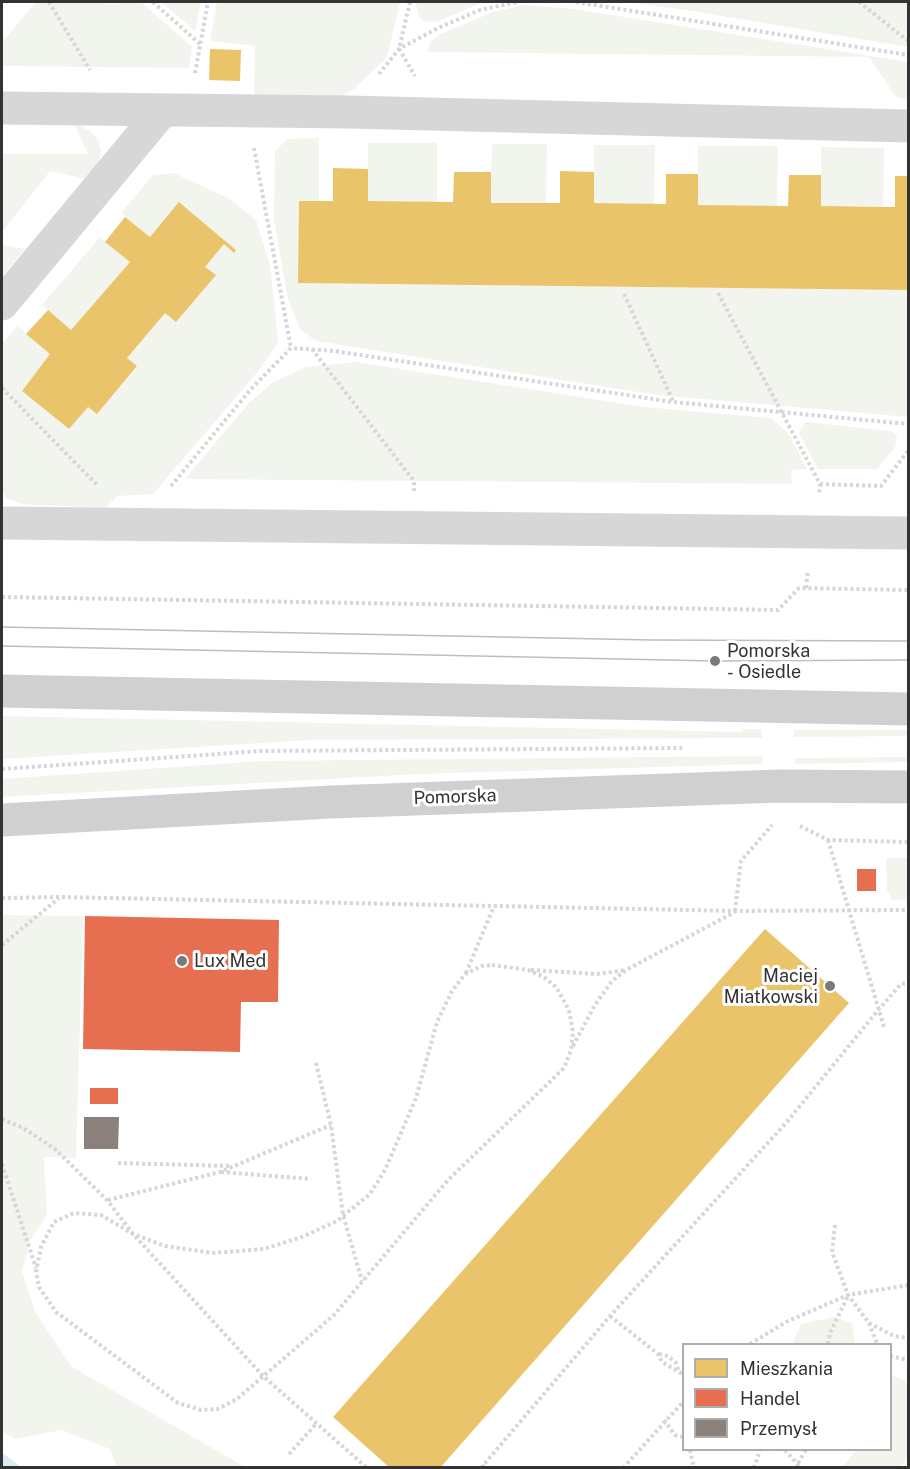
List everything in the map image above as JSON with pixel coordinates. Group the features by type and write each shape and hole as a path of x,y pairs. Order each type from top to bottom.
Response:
{"main road":[{"path":"2,691 909,709"},
{"name":"Pomorska","path":"2,820 367,800 780,786 909,787"}],"street":[{"path":"2,108 175,112 349,112 909,126"},
{"path":"2,304 175,112"},
{"path":"2,523 909,533"}],"path":[{"path":"49,2 114,110"},
{"path":"153,2 200,44"},
{"path":"175,112 200,44 208,2"},
{"path":"410,2 399,49 437,115"},
{"path":"349,112 399,49 436,28 480,10 518,2"},
{"path":"576,2 909,55"},
{"path":"859,2 909,41"},
{"path":"252,141 291,348"},
{"path":"718,293 820,484 881,486 909,451"},
{"path":"624,294 673,402"},
{"path":"163,495 250,389 291,348 312,349 673,402 909,424"},
{"path":"312,349 414,481 414,528"},
{"path":"2,388 100,488"},
{"path":"2,597 778,610 799,588 909,590"},
{"path":"2,769 261,752 685,748"},
{"path":"735,911 741,861 780,816"},
{"path":"790,821 828,840 909,842"},
{"path":"828,840 884,1027"},
{"path":"2,898 60,897 735,911 909,910"},
{"path":"2,945 60,897"},
{"path":"37,1269 41,1247 54,1222 74,1213 101,1215 133,1234 165,1246 213,1253 264,1249 302,1237 343,1215 370,1194 385,1170 416,1098 443,1006 465,974 494,906"},
{"path":"2,1164 37,1269 39,1287 56,1312 178,1403 201,1410 218,1409 237,1400 334,1315 448,1180 564,1068 595,1005 612,981 626,970 735,911"},
{"path":"465,974 482,966 492,965 528,970 597,974 626,970"},
{"path":"528,970 544,977 564,998 572,1024 571,1050"},
{"path":"481,1466 610,1316 786,1123 901,984 909,983"},
{"path":"316,1063 331,1125 343,1215 362,1282"},
{"path":"2,1119 23,1128 55,1149 107,1200 133,1234 263,1376 367,1467"},
{"path":"107,1200 220,1172 331,1125"},
{"path":"118,1163 235,1166"},
{"path":"220,1172 311,1179"},
{"path":"835,1225 832,1252 849,1295 869,1323 877,1343"},
{"path":"752,1343 786,1322 849,1295 909,1285"},
{"path":"828,1343 830,1332 849,1295"},
{"path":"610,1316 658,1354 662,1362 682,1374"},
{"path":"869,1323 894,1336 909,1338"},
{"path":"658,1354 668,1356 676,1363 682,1374"},
{"path":"892,1356 909,1360"},
{"path":"623,1467 682,1403"},
{"path":"664,1420 675,1435 682,1437"},
{"path":"289,1454 317,1423"},
{"path":"690,1451 694,1467"},
{"path":"754,1467 759,1451"},
{"path":"787,1451 800,1465"},
{"path":"481,1466 490,1467"}],"shaded area":[{"path":"36,2 105,2 107,4 141,2 192,47 189,68 2,66 2,42"},
{"path":"161,2 201,2 195,31"},
{"path":"217,2 400,2 387,57 354,89 339,98 254,98 255,46 210,41"},
{"path":"415,2 483,2 436,22 424,21 419,17"},
{"path":"628,2 908,2 908,47 692,11"},
{"path":"524,5 574,9 908,62 908,100 896,97 869,57 428,52 430,42 441,34 493,12"},
{"path":"74,123 90,131 98,140 101,151 98,165 86,179 50,171 2,232 2,154 88,154"},
{"path":"319,138 319,201 299,201 299,283 908,290 908,417 657,395 316,341 300,329 288,300 274,220 275,151 287,139"},
{"path":"368,143 437,143 437,202 368,201"},
{"path":"492,144 547,144 546,203 491,203"},
{"path":"594,145 655,145 654,204 594,203"},
{"path":"698,146 778,146 777,206 698,205"},
{"path":"821,147 884,148 883,206 821,206"},
{"path":"174,173 228,198 256,220 270,265 278,342 260,369 153,494 117,496 106,508 22,504 6,498 2,491 2,344 17,326 50,354 22,391 69,429 88,407 97,414 137,367 127,358 165,313 176,322 215,275 205,267 224,244 234,253 236,250 180,202 150,237 121,213 153,175"},
{"path":"100,237 130,262 71,330 42,305"},
{"path":"2,245 25,249 2,277"},
{"path":"356,362 644,407 771,418 788,433 807,469 791,470 792,484 185,479 249,403 272,383 306,367"},
{"path":"805,422 891,431 897,436 895,447 877,469 818,469 799,433"},
{"path":"2,716 742,732 743,729 761,729 762,738 311,740 2,759"},
{"path":"794,730 908,730 908,736 794,737"},
{"path":"763,756 762,764 419,774 2,797 2,779 262,761"},
{"path":"908,757 908,762 795,764 795,758"},
{"path":"886,858 908,858 908,900 892,900 887,890"},
{"path":"2,915 83,916 76,1158 44,1157 47,1215 30,1241 22,1271 35,1312 72,1367 245,1467 117,1467 110,1449 62,1430 15,1439 2,1431"},
{"path":"834,1317 852,1323 855,1343 792,1343 801,1324"},
{"path":"892,1375 908,1382 908,1457 901,1467 843,1467 855,1451 892,1451"}],"building: Mieszkania":[{"path":"210,49 241,50 240,81 209,80"},
{"path":"333,168 368,169 368,201 453,202 454,172 491,172 491,203 560,203 560,171 594,172 594,203 666,204 666,174 698,174 698,205 788,206 789,175 821,175 821,206 895,207 895,176 908,176 908,290 298,283 299,201 333,201"},
{"path":"179,202 236,250 234,253 224,244 205,267 216,275 176,322 165,313 127,358 137,366 97,414 88,407 69,429 22,391 50,354 26,334 48,310 71,330 130,262 105,242 125,217 150,237"},
{"path":"765,929 849,1003 440,1468 390,1468 333,1417"}],"building: Handel":[{"path":"857,869 876,869 876,891 857,891"},
{"name":"Lux Med","path":"85,916 279,920 278,1002 241,1002 240,1052 83,1049"},
{"path":"90,1088 118,1088 118,1104 90,1104"}],"building: Przemysł":[{"path":"84,1117 119,1117 118,1149 84,1149"}],"waterway":[{"path":"2,1460 13,1468"}],"tram line":[{"path":"2,627 652,640 908,641"},
{"path":"2,646 715,661 908,660"}],"place":[{"name":"Pomorska - Osiedle","path":"715,661"},
{"name":"Lux Med","path":"182,961"},
{"name":"Maciej Miatkowski","path":"830,986"}]}
